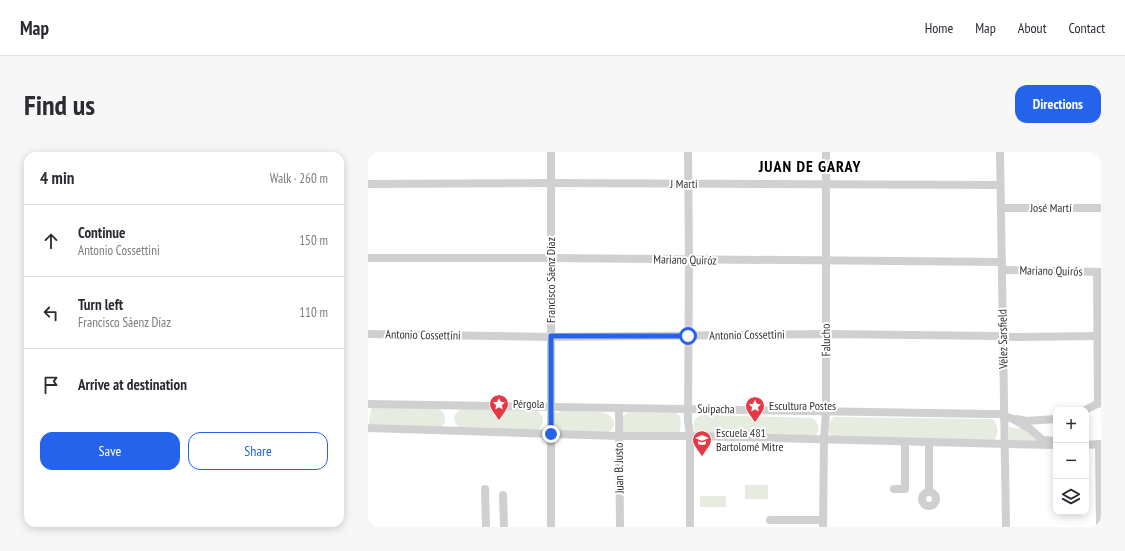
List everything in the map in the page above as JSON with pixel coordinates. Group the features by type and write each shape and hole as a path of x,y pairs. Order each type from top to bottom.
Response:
{"street":[{"name":"Francisco Sáenz Díaz","path":"551,152 551,527"},
{"path":"688,152 688,409 690,436 690,527"},
{"name":"Falucho","path":"823,523 824,440 826,410 826,152"},
{"name":"Vélez Sarsfield","path":"1000,152 1006,527"},
{"name":"J Marti","path":"368,184 825,183 1000,185"},
{"name":"José Martí","path":"1001,208 1101,208"},
{"name":"Mariano Quiróz","path":"368,258 825,260 1002,266"},
{"name":"Mariano Quirós","path":"1002,266 1099,272"},
{"path":"1089,408 1099,403 1099,272"},
{"name":"Antonio Cossettini","path":"368,334 551,336 826,334 1012,337 1100,336"},
{"name":"Suipacha","path":"368,404 826,410 990,414 1005,416 1013,419 1030,429 1043,440 1053,441"},
{"name":"Juan B. Justo","path":"619,408 618,436 620,527"},
{"path":"1013,419 1026,421 1053,419"},
{"path":"368,428 618,436 690,436 1053,445"},
{"path":"894,489 905,489 905,442"},
{"path":"1089,442 1100,444"},
{"path":"929,443 929,491"},
{"path":"1089,445 1100,444"},
{"path":"1100,444 1100,527"},
{"path":"485,489 486,527"},
{"path":"503,495 504,527"},
{"path":"770,520 823,523"}],"shaded area":[{"path":"371,408 437,408 444,413 445,422 442,427 369,424"},
{"path":"463,409 535,410 541,414 543,420 541,427 535,431 459,427 455,422 454,416 457,412"},
{"path":"563,411 602,412 610,416 614,422 614,425 610,431 606,433 556,432 553,429 553,416 556,413"},
{"path":"629,412 675,413 679,415 681,419 679,433 624,433 622,419"},
{"path":"704,415 813,418 819,428 816,435 813,437 697,434 694,428 694,421 697,417"},
{"path":"834,417 993,419 997,427 997,436 993,441 833,439 830,433 829,425"},
{"path":"1009,427 1023,429 1040,442 1009,441"},
{"path":"745,485 768,485 768,499 745,499"},
{"path":"700,496 726,496 726,507 700,507"}],"place":[{"name":"Pérgola","path":"499,421"},
{"name":"Escultura Postes","path":"755,423"},
{"name":"Escuela 481 Bartolomé Mitre","path":"702,457"}],"district":[{"name":"JUAN DE GARAY","path":"810,166"}],"route":[{"path":"551,434 551,336 688,336"}]}
